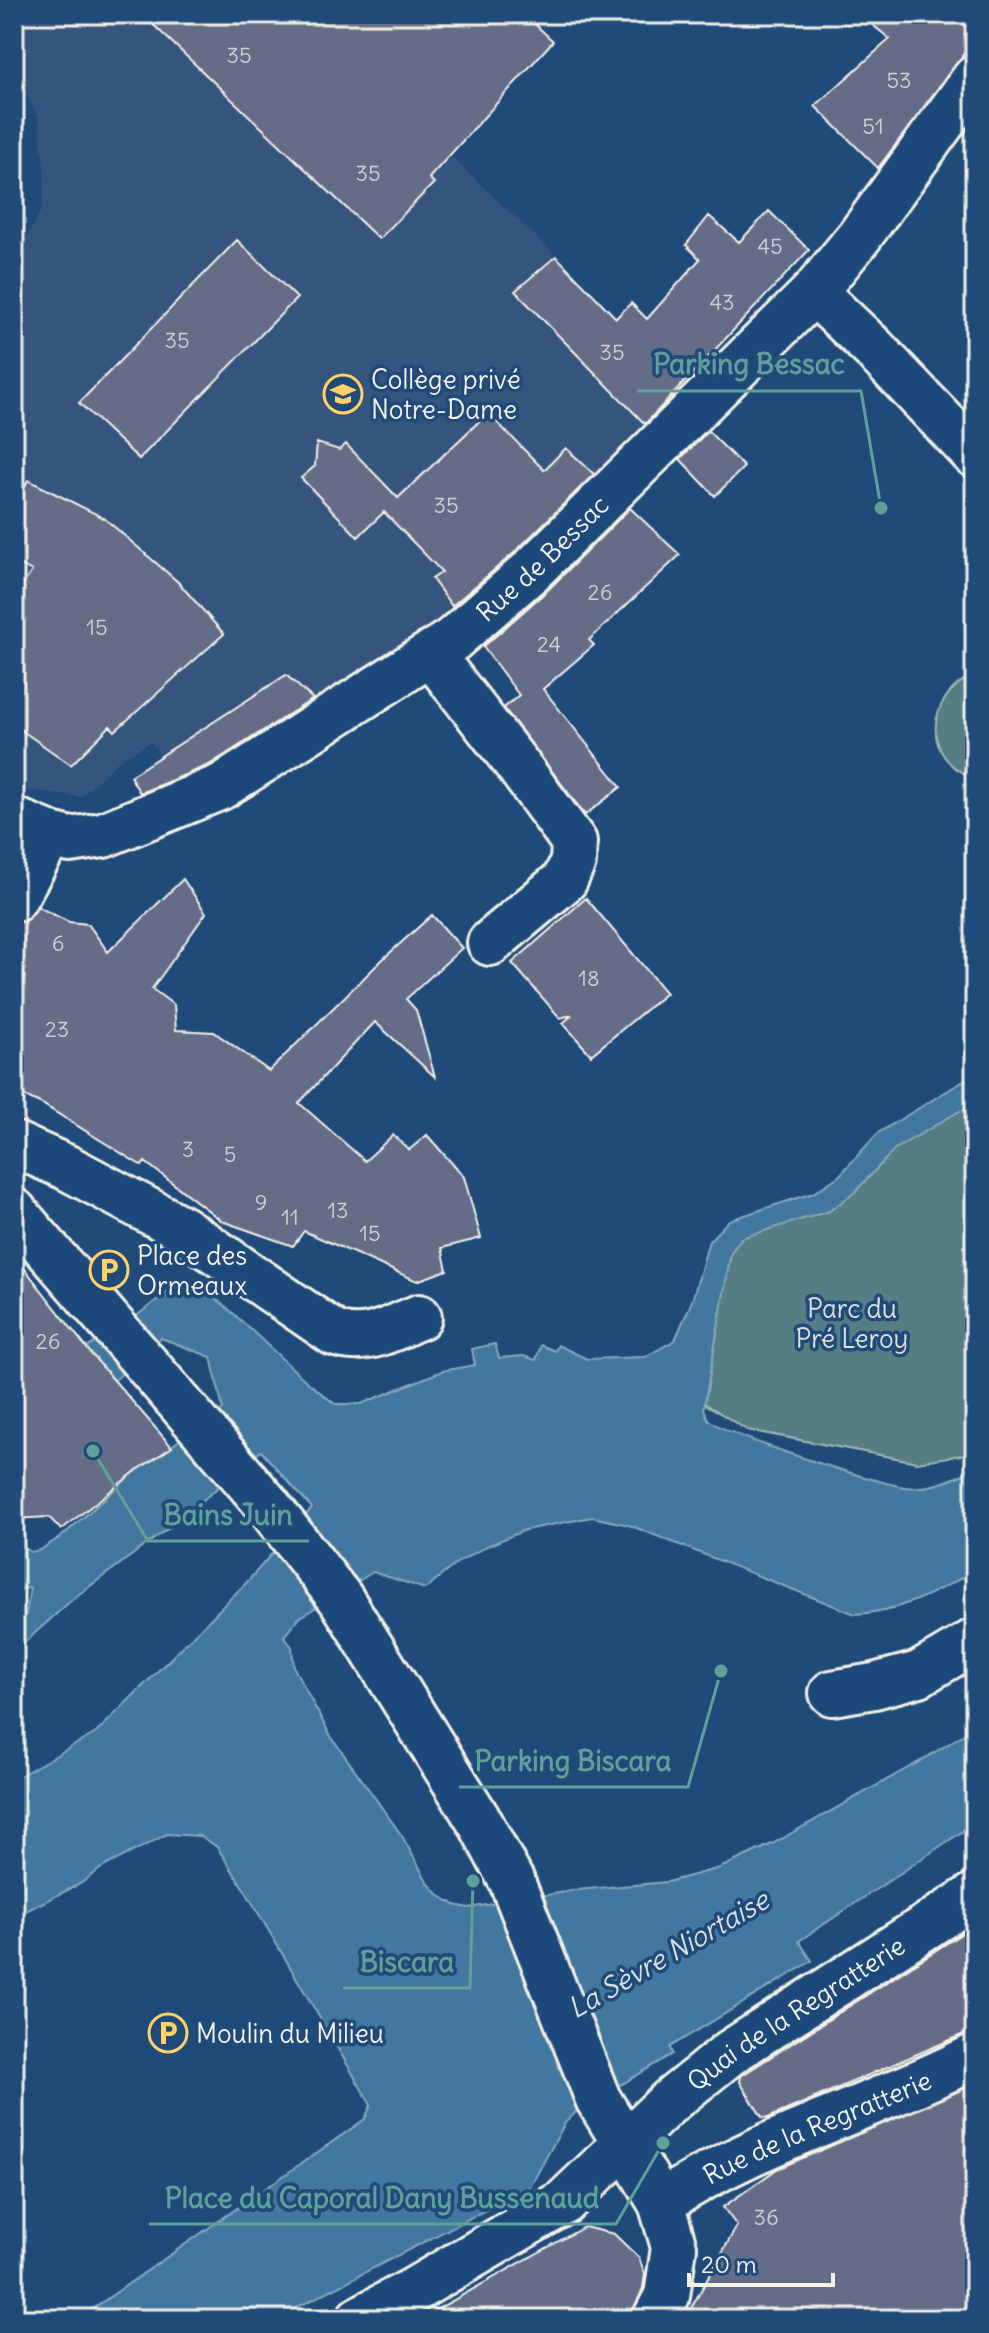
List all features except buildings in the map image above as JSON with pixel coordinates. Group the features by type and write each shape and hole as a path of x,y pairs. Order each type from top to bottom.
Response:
{"street":[{"name":"Rue de Bessac","path":"14,899 32,828 70,840 103,835 221,787 452,640 531,571 814,292 859,237 975,78"},
{"path":"814,292 873,348 975,455"},
{"path":"431,654 574,842 573,862 565,880 490,943"},
{"path":"14,1144 68,1168 183,1229 334,1333 349,1339 367,1338 419,1317"},
{"path":"14,1211 266,1503 341,1599 481,1824 519,1901 598,2099 661,2203 674,2247 667,2296 655,2319"},
{"path":"832,1693 919,1674 975,1641"},
{"name":"Quai de la Regratterie","path":"359,2319 564,2202 670,2101 731,2052 975,1895"},
{"name":"Rue de la Regratterie","path":"661,2203 697,2179 926,2081 975,2056"}],"shaded area":[{"name":"Collège privé Notre-Dame","path":"14,14 302,14 555,255 680,386 529,543 469,598 232,756 177,783 151,742 121,759 80,797 14,789 14,428 17,424 14,402 14,255 24,243 42,208 45,178 39,119 27,96 14,81"}],"green space":[{"path":"975,674 975,778 957,769 945,757 938,743 936,728 946,697 958,684"},
{"name":"Parc du Pré Leroy","path":"975,1093 975,1453 917,1462 747,1430 669,1381 721,1243 800,1211"}],"water":[{"name":"La Sèvre Niortaise","path":"975,1074 975,1102 895,1149 854,1193 829,1211 741,1238 731,1253 704,1407 708,1419 740,1436 890,1484 905,1487 932,1485 975,1468 975,1571 903,1605 855,1614 629,1525 592,1517 525,1530 487,1546 457,1563 425,1589 373,1572 299,1618 284,1636 292,1647 294,1668 330,1735 402,1836 428,1883 455,1905 469,1908 576,1890 667,1882 720,1868 772,1844 975,1727 975,1823 799,1941 812,1961 670,2047 672,2054 588,2100 565,2123 530,2187 275,2319 78,2319 365,2119 371,2105 246,1892 217,1847 200,1836 167,1834 103,1867 80,1884 14,1917 14,1779 96,1733 247,1582 312,1508 261,1451 177,1522 74,1598 14,1652 14,1633 26,1615 30,1588 14,1590 14,1542 31,1552 62,1536 136,1471 223,1409 211,1357 161,1338 114,1381 36,1440 87,1348 176,1285 191,1282 222,1303 335,1404 361,1404 442,1371 475,1365 472,1349 495,1344 499,1358 523,1356 536,1360 541,1345 555,1351 558,1345 587,1359 645,1357 675,1340 692,1301 709,1241 729,1220 813,1193 839,1176 878,1133"}],"place":[{"name":"Collège privé Notre-Dame","path":"343,394"},
{"name":"Parking Bessac","path":"881,508"},
{"name":"Place des Ormeaux","path":"109,1270"},
{"name":"Bains Juin","path":"93,1451"},
{"name":"Parking Biscara","path":"721,1671"},
{"name":"Biscara","path":"473,1881"},
{"name":"Moulin du Milieu","path":"168,2033"},
{"name":"Place du Caporal Dany Bussenaud","path":"663,2143"}]}
